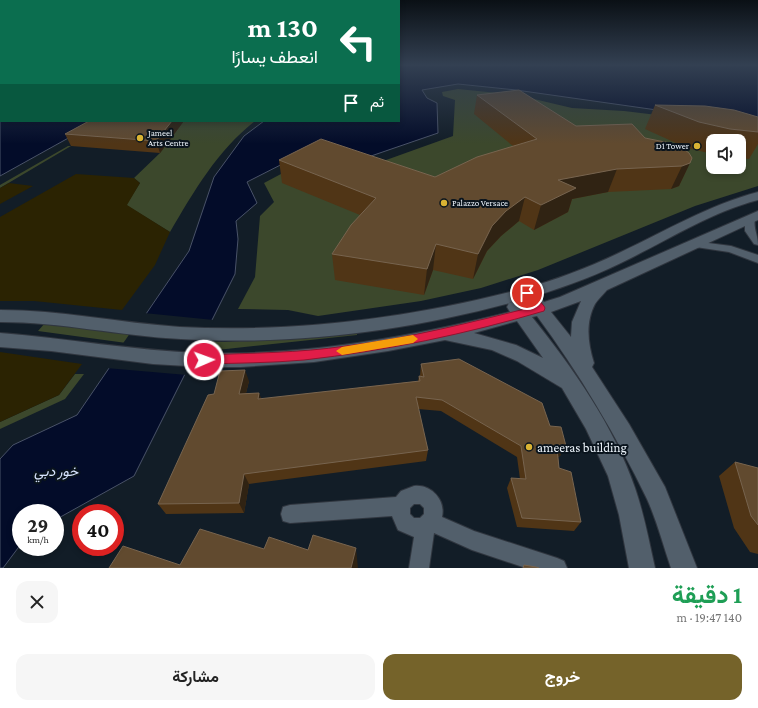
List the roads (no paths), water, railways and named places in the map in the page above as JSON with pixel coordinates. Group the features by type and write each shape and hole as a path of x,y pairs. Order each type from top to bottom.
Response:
{"street":[{"path":"0,316 41,317 159,332 219,335 312,332 375,326 527,293 590,271 733,202 758,196"},
{"path":"699,241 716,223 752,208 748,204 733,202"},
{"path":"0,340 60,345 153,357 204,360 256,358 347,350 432,336 521,314 574,298 754,217"},
{"path":"754,217 748,225 751,234 758,242"},
{"path":"699,241 731,249 758,259"},
{"path":"591,379 582,353 579,331 582,312 585,306 591,296 604,284"},
{"path":"527,293 574,352 591,379 657,495 684,568"},
{"path":"508,298 521,314 569,384 614,463 631,513 642,568"},
{"path":"432,336 469,337 503,346 537,362 569,384"},
{"path":"419,568 428,523 433,514 432,506 429,500 423,495 416,493 403,499 400,506 404,521 410,526 418,528 428,523 465,538 557,568"},
{"path":"290,514 400,506"}],"water":[{"name":"خور دبي","path":"400,92 423,92 427,98 437,103 438,133 371,156 306,152 247,182 257,203 236,221 238,239 235,274 134,476 84,504 72,504 72,511 64,515 64,504 12,504 12,556 3,568 0,568 0,459 13,445 77,415 189,251 214,177 244,136 263,122 400,122"},
{"name":"خور دبي","path":"527,92 758,92 758,128 678,113"},
{"path":"0,122 97,122 0,176"}],"place":[{"name":"Jameel Arts Centre","path":"140,138"},
{"name":"D1 Tower","path":"697,146"},
{"name":"Palazzo Versace","path":"444,203"},
{"name":"ameeras building","path":"529,447"}]}
